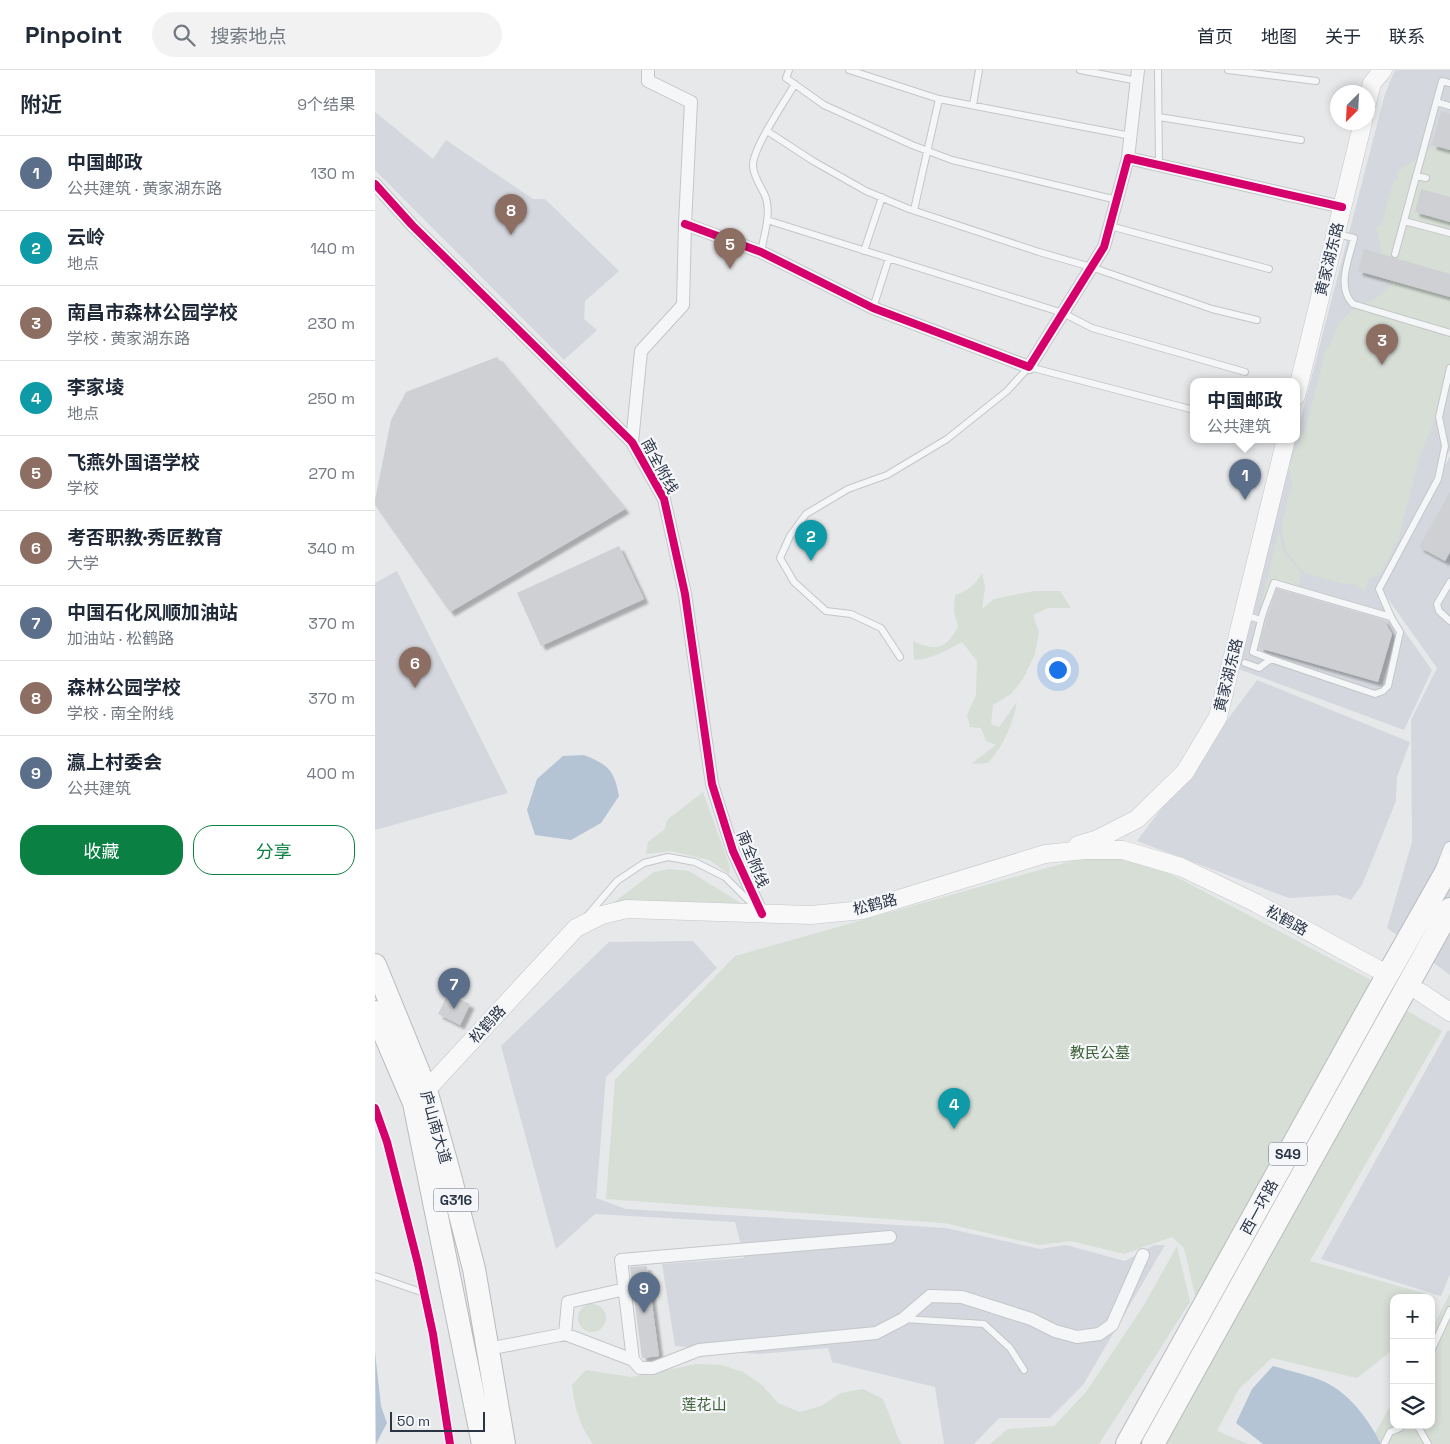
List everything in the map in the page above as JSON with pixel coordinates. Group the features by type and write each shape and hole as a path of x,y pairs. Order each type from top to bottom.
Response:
{"highway":[{"name":"西一环路","path":"1153,1444 1431,942 1450,865"},
{"name":"西一环路","path":"1127,1444 1370,1005 1440,905"},
{"name":"庐山南大道","path":"375,964 420,1096 474,1269 504,1444"},
{"name":"庐山南大道","path":"375,1012 420,1096 483,1444"}],"main road":[{"path":"1372,85 1383,70"},
{"name":"黄家湖东路","path":"1300,380 1361,130"},
{"name":"黄家湖东路","path":"1045,854 1098,839 1137,819 1185,772 1218,717 1285,443"},
{"name":"松鹤路","path":"420,1096 576,928 602,915 627,909 811,915 863,910 1045,854 1085,850 1123,850 1181,867 1256,903 1381,972"},
{"path":"1420,992 1446,1007"}],"street":[{"path":"632,442 641,351 683,306 691,102 648,81 648,70"},
{"path":"685,224 761,252 873,308 1029,367 1104,247 1128,158 1138,75"},
{"path":"1128,158 1342,207"},
{"name":"南全附线","path":"375,184 412,224 632,442 665,499 685,594 712,784 733,851 762,914"},
{"path":"1440,905 1450,848"},
{"path":"1431,942 1450,917"},
{"path":"633,1360 621,1260 890,1236"},
{"path":"488,1349 565,1334 633,1360 640,1368 653,1368 699,1350 877,1333 903,1319 930,1296 962,1297 1077,1336 1099,1334 1112,1325 1143,1255"},
{"path":"565,1334 568,1302 625,1290"}],"lane":[{"path":"789,70 786,78 824,106 952,160 1117,200"},
{"path":"849,70 939,99 1131,136"},
{"path":"973,105 979,70"},
{"path":"1080,70 1138,75"},
{"path":"1159,70 1159,165"},
{"path":"1228,70 1316,81"},
{"path":"1395,254 1441,81 1450,83"},
{"path":"761,252 767,220 766,199 757,183 753,164 761,142 795,84"},
{"path":"914,210 939,99"},
{"path":"1435,102 1450,106"},
{"path":"1159,117 1301,140"},
{"path":"767,131 813,161 866,190 914,210 1039,252 1091,267 1212,309 1257,320"},
{"path":"1415,176 1426,178"},
{"path":"864,250 882,197"},
{"path":"767,220 1063,313 1092,328 1245,372"},
{"path":"1403,221 1450,233"},
{"path":"1110,226 1269,269"},
{"path":"1336,233 1354,238 1345,279 1346,291 1349,300 1353,304 1450,334"},
{"path":"873,308 889,258"},
{"path":"900,657 881,628 851,614 826,611 795,582 780,558 790,536 806,514 848,489 887,474 947,439 1007,391 1029,367 1190,409"},
{"path":"1391,617 1274,583 1268,604 1264,607 1253,652 1261,657 1375,694 1383,691 1388,686 1400,632 1391,617 1379,589 1438,479 1445,446 1439,417 1450,368"},
{"path":"1450,582 1437,604 1439,611 1450,621"},
{"path":"1243,614 1261,620"},
{"path":"1245,663 1259,668 1271,659"},
{"path":"576,928 617,881 644,863 668,857 695,862 725,877 762,914"},
{"path":"375,1276 424,1293"},
{"path":"1435,1342 1450,1310"},
{"path":"903,1319 984,1324 1010,1348 1024,1370"},
{"path":"1384,1444 1390,1432 1398,1429"},
{"path":"1419,1429 1428,1444"}],"shaded area":[{"path":"1395,70 1450,70 1450,450 1375,590 1432,670 1404,730 1236,668 1294,443 1300,443 1300,421 1385,94"},
{"path":"375,112 433,159 446,140 533,199 545,199 619,271 585,301 584,319 597,330 564,360 375,170"},
{"path":"1450,456 1450,975 1387,928 1412,842 1411,720 1437,668 1381,589"},
{"path":"397,571 508,793 375,830 375,583"},
{"path":"1257,680 1410,742 1397,777 1396,801 1362,885 1351,900 1337,895 1289,898 1137,841"},
{"path":"693,941 717,968 606,1077 596,1198 626,1209 946,1228 1040,1249 1066,1245 1125,1261 1154,1245 1165,1245 1083,1385 1050,1418 999,1418 974,1444 944,1444 935,1387 832,1362 828,1348 758,1354 675,1346 662,1264 744,1258 735,1222 595,1214 556,1249 501,1046 609,942"},
{"path":"1448,1030 1450,1031 1450,1274 1441,1296 1321,1259"}],"green space":[{"path":"1450,134 1450,368 1431,430 1420,455 1399,537 1380,574 1369,579 1364,591 1355,584 1344,584 1305,573 1297,566 1286,550 1281,527 1292,485 1289,468 1298,443 1300,443 1301,435 1306,428 1326,349 1330,345 1339,323 1352,310 1375,299 1392,284 1382,255 1376,228 1382,223 1394,179 1399,180 1396,173"},
{"path":"1279,530 1283,551 1301,572 1299,587 1273,580 1267,600 1261,604"},
{"path":"982,573 985,587 982,609 994,599 1034,591 1060,591 1071,608 1048,608 1033,615 1039,632 1035,654 1023,679 1011,694 993,705 991,724 999,727 1017,702 1010,727 999,749 988,763 971,764 996,745 986,741 981,728 970,727 967,715 976,695 977,661 962,642 933,656 914,660 913,641 928,647 934,647 945,644 950,640 958,626 954,611 955,595 971,587"},
{"path":"703,792 730,867 729,874 709,860 671,851 646,854 648,842 665,829 667,820"},
{"name":"教民公墓","path":"1120,857 1167,872 1375,982 1197,1304 1184,1248 1172,1237 1124,1254 1071,1241 1039,1245 944,1223 606,1199 615,1080 735,956 1075,860"},
{"path":"669,869 689,871 747,907 609,906 654,872"},
{"path":"1404,1009 1442,1031 1310,1261 1427,1294 1390,1294 1390,1352 1357,1378 1272,1358 1239,1389 1217,1431 1248,1444 1162,1444"},
{"path":"1177,1246 1190,1302 1099,1444 990,1444 1008,1429 1054,1426 1086,1392 1144,1305"},
{"path":"1450,1293 1450,1444 1369,1444 1390,1406 1390,1429 1435,1429 1435,1323"},
{"path":"592,1304 602,1308 606,1318 602,1328 592,1332 582,1328 578,1318 582,1308"},
{"name":"莲花山","path":"697,1364 722,1365 743,1372 762,1385 778,1403 800,1412 821,1406 841,1393 863,1389 883,1399 902,1444 593,1444 578,1416 572,1385 586,1370 631,1377"}],"water":[{"path":"584,755 609,769 615,780 619,796 601,823 571,840 535,835 527,810 537,779 563,756"},
{"path":"375,1352 381,1406 387,1423 376,1444"},
{"path":"1273,1366 1313,1377 1343,1393 1371,1426 1381,1444 1263,1444 1236,1423 1252,1389"}],"building":[{"path":"1441,111 1450,114 1450,150 1432,145"},
{"path":"1421,189 1450,197 1450,222 1415,212"},
{"path":"1364,249 1450,274 1450,297 1358,271"},
{"path":"497,357 625,509 450,612 375,505 375,500 391,420 406,392"},
{"path":"1450,492 1450,552 1445,561 1419,547"},
{"path":"619,546 644,599 541,646 517,593"},
{"path":"1277,589 1384,620 1392,634 1378,682 1259,648"},
{"path":"448,994 470,1004 460,1025 438,1014"},
{"path":"647,1266 659,1356 642,1358 630,1267"}],"cycle path":[{"path":"685,224 761,252 873,308 1029,367 1104,247 1128,158 1342,207"},
{"path":"375,184 412,225 632,442 664,499 685,594 712,784 733,851 762,914"},
{"path":"375,1108 387,1142 418,1264 433,1334 450,1444"}],"place":[{"name":"森林公园学校","path":"511,235"},
{"name":"飞燕外国语学校","path":"730,269"},
{"name":"南昌市森林公园学校","path":"1382,365"},
{"name":"中国邮政","path":"1245,500"},
{"name":"云岭","path":"811,561"},
{"name":"考否职教·秀匠教育","path":"415,688"},
{"name":"中国石化风顺加油站","path":"454,1009"},
{"name":"李家堎","path":"954,1129"},
{"name":"瀛上村委会","path":"644,1313"}]}
